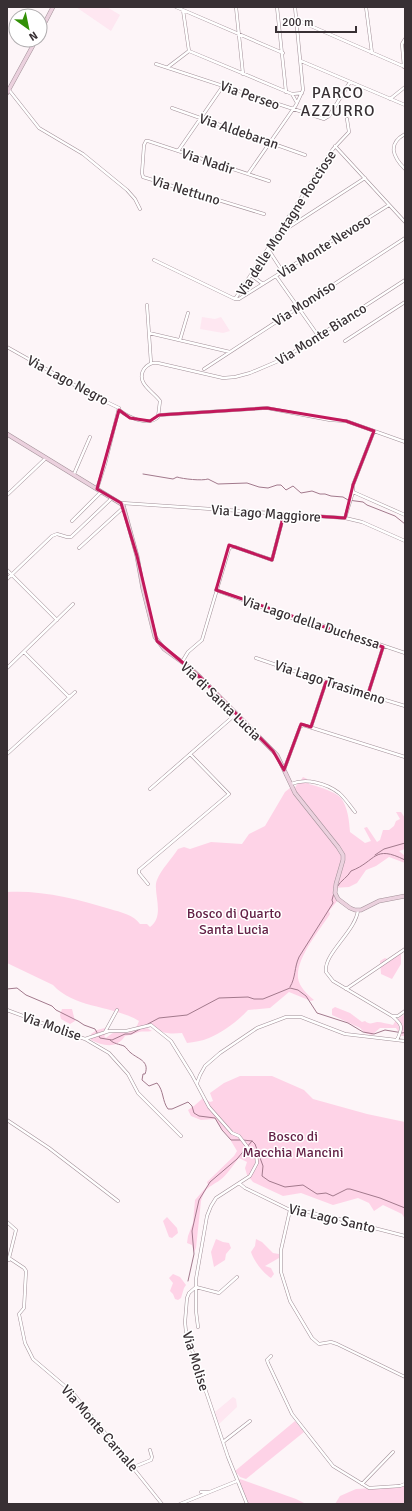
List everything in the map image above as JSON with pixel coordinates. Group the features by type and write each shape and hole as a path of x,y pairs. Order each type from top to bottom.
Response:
{"street":[{"path":"48,17 53,7"},
{"path":"176,7 282,53"},
{"path":"236,7 243,74"},
{"path":"277,7 286,92"},
{"path":"248,174 297,104 303,92 304,86 295,7"},
{"path":"366,7 372,53"},
{"path":"183,10 189,51"},
{"path":"297,20 404,67 402,44 405,39"},
{"path":"32,48 8,92 39,128 75,148 87,157 130,193 140,209"},
{"path":"168,68 189,51"},
{"path":"189,51 286,92 297,95 303,92"},
{"path":"301,61 405,105"},
{"name":"Via Perseo","path":"156,64 322,119 326,119 350,82"},
{"path":"178,151 223,86"},
{"path":"390,99 405,87"},
{"path":"292,94 297,104"},
{"name":"Via Aldebaran","path":"172,108 305,155"},
{"name":"Via delle Montagne Rocciose","path":"236,299 335,146 349,131 346,120"},
{"path":"405,134 395,142 393,149 396,158 405,169"},
{"name":"Via Nadir","path":"147,141 269,181"},
{"name":"Via Nettuno","path":"147,141 143,147 143,177 264,214"},
{"path":"335,146 405,222"},
{"path":"278,234 365,178"},
{"name":"Via Monte Nevoso","path":"236,299 283,272 390,205"},
{"name":"Via Monviso","path":"204,369 405,238"},
{"path":"268,249 283,272"},
{"path":"154,260 236,299"},
{"path":"251,275 263,284"},
{"path":"276,276 319,337"},
{"name":"Via Monte Bianco","path":"151,363 158,362 221,378 250,373 276,363 319,337 405,280"},
{"path":"345,341 405,302"},
{"path":"147,305 151,363 144,368 142,377 145,385 160,401 159,415"},
{"path":"180,340 188,313"},
{"path":"149,333 230,352"},
{"name":"Via Lago Negro","path":"7,347 94,396 118,407 119,410 97,489"},
{"path":"119,410 130,418 153,420 159,415 266,408 330,420 346,421 405,442"},
{"path":"345,518 353,492 352,484 374,431"},
{"path":"7,434 123,505 79,548"},
{"path":"74,474 90,437"},
{"path":"7,495 47,458"},
{"path":"72,521 102,492"},
{"path":"353,492 405,515"},
{"path":"7,579 53,535 58,534 71,537 113,498"},
{"name":"Via Lago Maggiore","path":"123,505 345,518 362,522 405,541"},
{"name":"Via di Santa Lucia","path":"123,505 138,559 143,589 155,637 162,646 197,675 277,755 296,793 338,847 342,855 343,861 335,893 338,898 350,908 358,910"},
{"path":"182,662 188,652 202,640 228,550 231,547 235,547 272,560 284,514"},
{"path":"7,570 57,620"},
{"name":"Via Lago della Duchessa","path":"216,590 288,617 325,626 405,653"},
{"path":"7,668 72,604"},
{"path":"368,694 382,646"},
{"path":"24,652 69,698"},
{"name":"Via Lago Trasimeno","path":"256,658 326,682 405,706"},
{"path":"311,727 326,682"},
{"path":"7,754 75,692"},
{"path":"150,789 236,714"},
{"path":"284,770 300,726 304,725 405,757"},
{"path":"148,884 139,873 139,870 229,794 190,754"},
{"path":"291,784 306,781 331,788 342,796 355,812"},
{"path":"398,1038 401,1032 401,1024 392,1016 346,989 330,977 327,973 326,967 329,958 356,917 358,910 378,902 405,896"},
{"path":"346,989 405,949"},
{"name":"Via Molise","path":"7,1010 85,1039 105,1032 126,1031 151,1025 169,1039 197,1084 209,1107 232,1133 239,1136 249,1149 256,1153 256,1165 250,1176 240,1184 216,1198 210,1209 196,1279 196,1287 189,1293 186,1304 185,1322 186,1332 223,1442 247,1504"},
{"path":"105,1032 117,1010"},
{"path":"392,1016 398,1016 405,1011"},
{"path":"197,1084 202,1070 211,1059 257,1028 286,1017 302,1017 348,1035 398,1038 405,1041"},
{"path":"85,1039 109,1053 128,1074 138,1093 181,1136"},
{"path":"7,1120 49,1148 118,1201"},
{"name":"Via Lago Santo","path":"240,1184 245,1188 290,1210 343,1220 405,1236"},
{"path":"290,1210 281,1250 281,1272 289,1299 313,1339 319,1344 328,1342 337,1344 405,1377"},
{"name":"Via Monte Carnale","path":"7,1222 15,1227 16,1231 8,1259 23,1267 26,1272 25,1307 24,1311 19,1314 25,1343 32,1357 73,1393 134,1467 162,1504"},
{"path":"198,1327 196,1287 220,1293 237,1277"},
{"path":"271,1356 267,1360 269,1366 293,1416 333,1466 369,1488 401,1486 405,1484"},
{"path":"223,1442 250,1421"},
{"path":"134,1467 151,1460 152,1457 150,1450"},
{"path":"362,1484 393,1452"},
{"path":"200,1492 208,1492 237,1481"},
{"path":"180,1504 204,1496 208,1492"}],"highlighted area":[{"path":"267,408 346,421 374,431 353,485 345,518 284,514 272,560 229,545 216,590 383,647 368,694 326,682 311,727 301,724 284,770 273,751 201,678 157,641 137,556 121,503 97,489 119,410 130,418 150,421 159,415"}],"shaded area":[{"path":"76,7 107,7 120,15 111,31"},
{"path":"202,317 215,319 221,317 230,331 223,333 200,329"},
{"path":"233,1397 236,1399 237,1407 219,1424 215,1412"}],"green space":[{"name":"Bosco di Quarto Santa Lucia","path":"303,777 307,779 309,784 331,791 341,798 347,810 350,832 365,843 371,841 364,828 367,827 377,842 380,840 383,830 389,830 394,826 396,821 400,819 396,812 401,812 405,818 405,849 399,851 405,856 405,863 389,857 376,866 366,870 357,883 349,887 333,888 333,894 338,900 329,911 330,914 304,953 298,970 300,985 314,1000 311,1001 289,992 270,1008 248,1010 240,1018 214,1036 198,1041 187,1043 182,1033 166,1033 153,1026 147,1028 152,1031 140,1032 125,1036 114,1045 105,1045 91,1040 91,1034 97,1030 105,1028 108,1032 104,1036 106,1038 116,1032 122,1031 128,1033 137,1026 139,1021 118,1012 83,1003 62,993 53,985 7,963 7,892 33,892 98,905 131,916 140,924 147,924 150,927 155,922 157,917 157,880 178,849 184,847 190,849 211,842 242,844 249,834 265,826 285,792 290,788 294,790"},
{"path":"401,953 401,964 392,979 381,974 380,961 385,958 389,960"},
{"path":"335,1007 350,1013 362,1022 365,1021 369,1023 379,1022 393,1025 396,1020 405,1014 405,1036 401,1036 396,1028 380,1028 372,1035 365,1033 360,1028 332,1015 332,1009"},
{"path":"62,1009 72,1009 75,1021 70,1024 61,1019 60,1015"},
{"name":"Bosco di Macchia Mancini","path":"240,1076 272,1076 304,1090 313,1099 367,1114 405,1122 405,1219 402,1214 383,1205 374,1211 369,1203 358,1198 333,1205 301,1193 283,1196 253,1182 247,1175 245,1168 247,1162 239,1158 220,1180 208,1188 203,1196 201,1201 196,1248 194,1252 192,1245 187,1243 193,1223 195,1200 208,1185 207,1182 234,1156 237,1151 215,1119 201,1120 191,1116 188,1110 203,1098 210,1102 213,1101 210,1093 224,1083"},
{"path":"167,1217 177,1228 178,1233 172,1238 169,1237 163,1221"},
{"path":"216,1239 229,1243 231,1248 226,1254 225,1260 214,1267 211,1252"},
{"path":"256,1239 262,1242 273,1253 279,1254 279,1258 265,1266 271,1268 274,1274 271,1278 259,1266 251,1252 255,1246"},
{"path":"173,1274 180,1277 186,1285 181,1298 178,1300 175,1299 170,1291 173,1283 169,1278"},
{"path":"295,1421 304,1432 246,1479 240,1477 235,1471"},
{"path":"240,1479 304,1503 248,1504 238,1480"},
{"path":"405,1484 405,1504 335,1504 340,1496 356,1489 394,1487"}],"waterway":[{"path":"143,474 173,479 177,477 192,480 208,479 218,484 247,483 268,488 281,485 286,490 293,486 301,493 312,491 320,494 343,497 348,500 363,502 395,516 405,524"},
{"path":"375,855 384,849 405,843"},
{"path":"337,887 351,871 381,854 395,855 405,860"},
{"path":"290,987 299,957 333,903 332,900 334,893"},
{"path":"7,989 17,988 26,995 52,1006 56,1010 84,1025 95,1029 100,1038 112,1040 125,1034 131,1034 140,1029"},
{"path":"146,1025 159,1018 187,1015 219,998 248,997 263,999 290,988 298,990 306,996 317,1013 348,1023 363,1032 374,1034 385,1030 405,1032"},
{"path":"110,1040 124,1046 145,1063 146,1070 145,1074 143,1074 142,1080 149,1086 157,1083 161,1089 168,1109 172,1109 188,1102 192,1106 194,1113 199,1116 215,1118 222,1130 231,1140 240,1140"},
{"path":"243,1140 252,1141 255,1144 263,1166 262,1176 269,1181 285,1187 303,1185 317,1194 326,1193 333,1196 350,1189 380,1198 405,1208"},
{"path":"188,1281 194,1254 192,1231 199,1200 210,1182 237,1159 252,1141"}],"district":[{"name":"PARCO AZZURRO","path":"338,101"}]}
